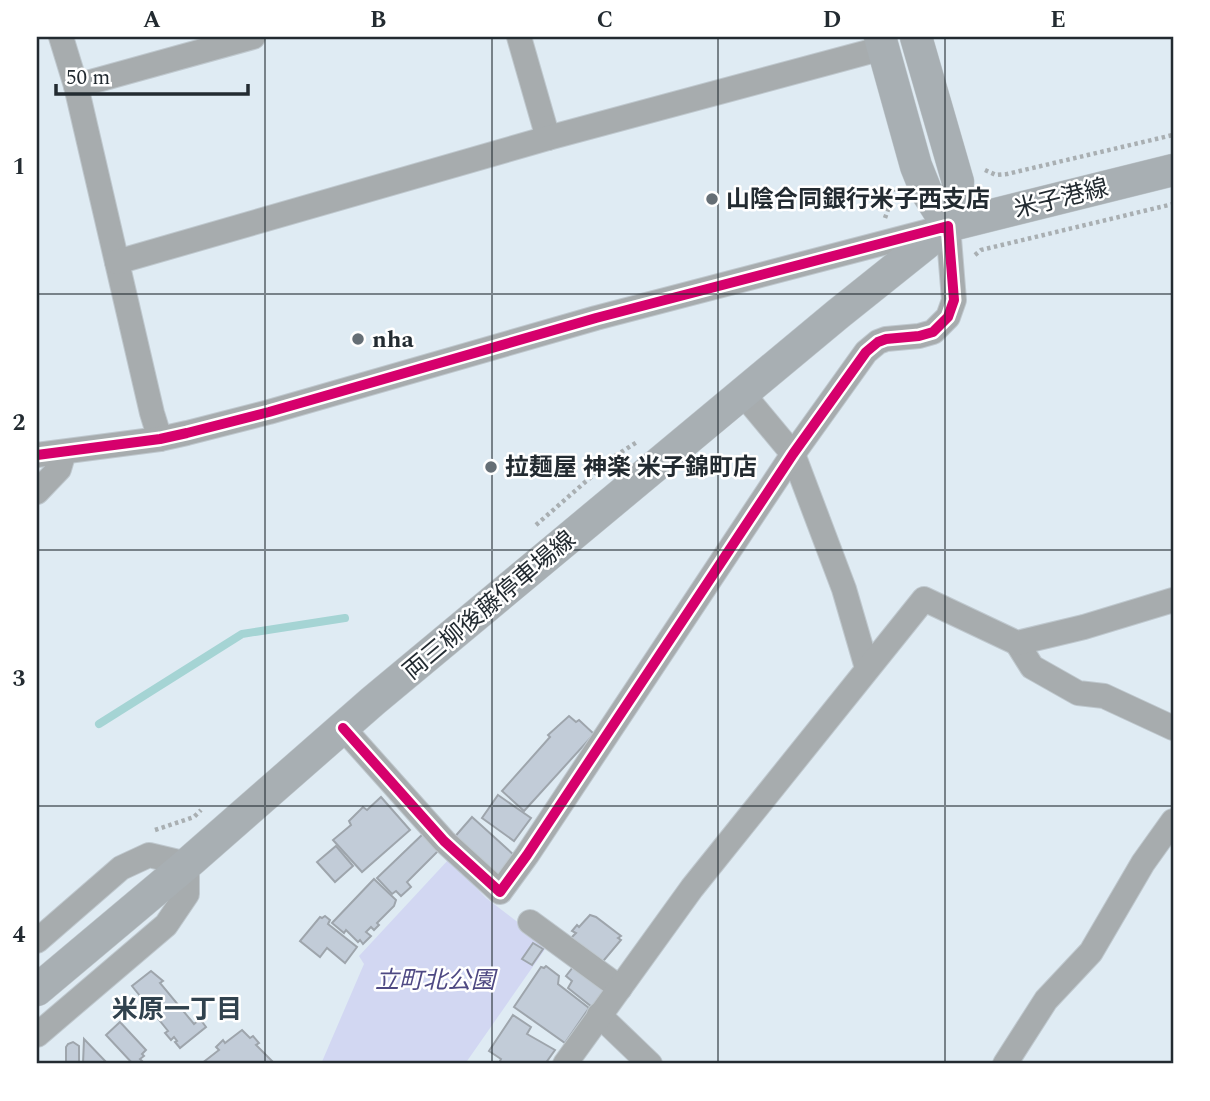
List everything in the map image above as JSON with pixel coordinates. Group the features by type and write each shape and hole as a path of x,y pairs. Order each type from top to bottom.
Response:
{"main road":[{"path":"916,37 958,182 948,226"},
{"path":"881,42 916,166 926,191 948,226"},
{"name":"米子港線","path":"948,226 1173,170"},
{"name":"両三柳後藤停車場線","path":"37,990 343,728 838,314 948,226"}],"street":[{"path":"61,37 76,86 160,439"},
{"path":"76,86 253,37"},
{"path":"519,37 548,138"},
{"path":"117,262 881,42"},
{"path":"37,455 160,439 269,412 596,318 948,226 954,300 948,317 933,332 886,339 873,345 793,454 500,892 444,841 343,728"},
{"path":"743,394 793,454 844,589 867,668"},
{"path":"37,492 60,469 64,452"},
{"path":"565,1064 692,888 924,599 1017,643 1032,667 1077,693 1104,696 1173,728"},
{"path":"1017,643 1084,627 1173,600"},
{"path":"1005,1064 1046,1000 1091,952 1143,863 1173,821"},
{"path":"37,1035 166,925 187,894 187,864 149,855 121,868 40,933"},
{"path":"530,922 620,988"},
{"path":"599,1015 650,1064"}],"path":[{"path":"976,165 990,173 1007,174 1173,135"},
{"path":"990,173 991,185"},
{"path":"880,225 890,209 897,180"},
{"path":"970,260 981,250 1173,204"},
{"path":"534,527 615,456 638,441"},
{"path":"146,833 194,817 204,808"}],"green space":[{"name":"立町北公園","path":"449,859 486,898 548,945 465,1064 321,1064 364,964 359,956"}],"building":[{"path":"569,716 576,722 579,720 594,734 524,811 502,791 550,737 548,735"},
{"path":"498,795 531,818 514,841 482,818"},
{"path":"381,797 410,830 362,872 333,840 351,825 349,821 363,807 367,810"},
{"path":"472,817 515,856 494,880 452,840"},
{"path":"424,833 440,849 407,882 411,887 401,896 396,891 392,894 377,878"},
{"path":"336,846 353,866 335,882 317,862"},
{"path":"374,879 396,900 394,906 377,923 379,925 366,932 371,936 363,944 332,923"},
{"path":"590,915 621,936 618,938 621,940 599,966 568,941 576,933 572,931 577,925 579,927"},
{"path":"325,916 330,920 328,924 357,947 345,963 327,948 320,957 300,941 320,917"},
{"path":"533,943 543,949 532,965 522,959"},
{"path":"577,962 607,986 592,1007 568,988 572,981 566,976"},
{"path":"546,966 559,976 558,984 589,1008 565,1043 514,1007 541,967"},
{"path":"151,971 163,981 160,983 194,1024 200,1019 206,1027 180,1048 174,1037 171,1040 165,1033 168,1031 132,986"},
{"path":"513,1015 531,1027 527,1034 555,1050 545,1064 504,1064 489,1051"},
{"path":"120,1022 146,1050 139,1064 133,1064 106,1035"},
{"path":"242,1030 250,1038 253,1036 259,1043 256,1045 275,1064 201,1064 219,1050 216,1047 223,1040 225,1043"},
{"path":"84,1039 108,1064 83,1064"},
{"path":"73,1042 79,1046 79,1064 66,1064 66,1047"}],"waterway":[{"path":"99,724 242,634 345,618"}],"cycle path":[{"path":"37,455 187,433 596,318 948,226 954,300 948,317 933,332 886,339 866,352 793,454 500,892 444,841 343,728"}],"place":[{"name":"山陰合同銀行米子西支店","path":"712,199"},
{"name":"nha","path":"358,339"},
{"name":"拉麺屋 神楽 米子錦町店","path":"491,467"}],"district":[{"name":"米原一丁目","path":"177,1009"}]}
